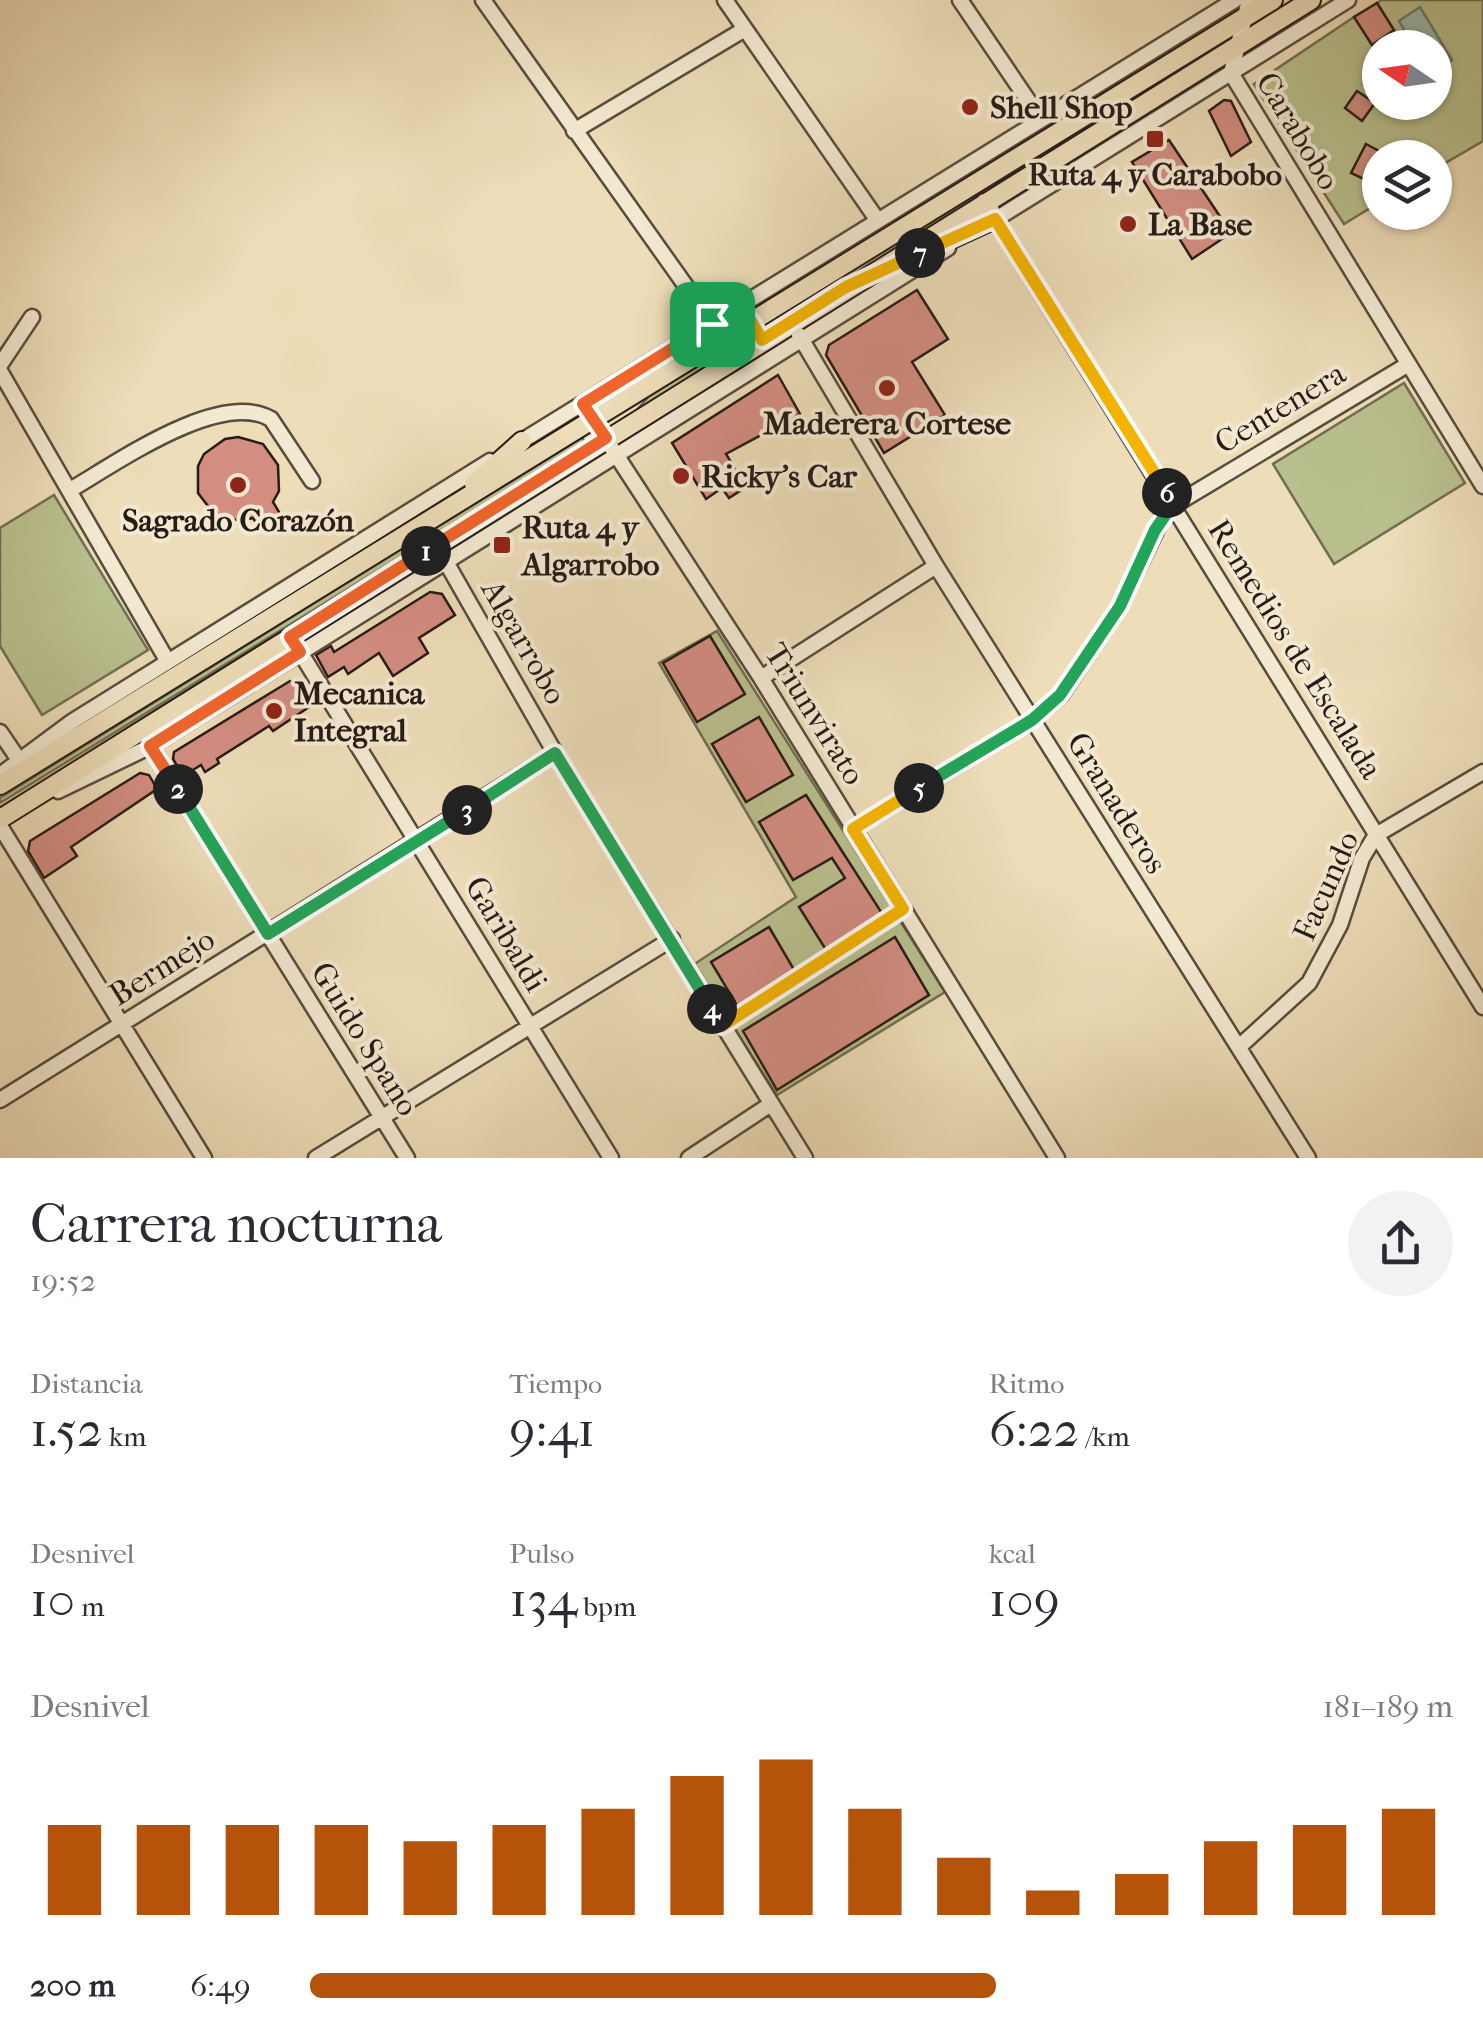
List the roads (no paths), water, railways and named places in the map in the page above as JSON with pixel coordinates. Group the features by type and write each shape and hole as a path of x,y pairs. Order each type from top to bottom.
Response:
{"main road":[{"path":"0,784 22,765 436,519 588,412 718,331 751,321 1246,9 1272,0"},
{"path":"0,821 295,644 437,544 611,447 762,340 846,287 990,211 1311,0"},
{"path":"751,321 762,340"},
{"path":"436,519 522,441"},
{"path":"437,544 446,562"}],"street":[{"path":"484,0 718,331 876,218 1235,0"},
{"path":"725,0 876,218"},
{"path":"960,0 1040,118"},
{"path":"204,1158 0,821 150,746 295,644 446,562 611,447 801,339 990,211 1231,73 1348,0"},
{"name":"Carabobo","path":"1246,9 1231,73 1483,486"},
{"path":"574,131 745,29"},
{"name":"Remedios de Escalada","path":"990,211 1483,1007"},
{"path":"32,317 0,369 168,662"},
{"name":"Granaderos","path":"791,322 936,566 1308,1158"},
{"name":"Centenera","path":"853,829 1032,720 1076,675 1120,606 1155,530 1173,504 1407,364"},
{"path":"70,490 155,440 231,412 271,419 312,481"},
{"path":"0,775 22,765 168,662 522,441 588,412"},
{"name":"Triunvirato","path":"588,412 761,678 1056,1158"},
{"name":"Algarrobo","path":"446,562 555,753 805,1158"},
{"path":"761,678 936,566"},
{"name":"Garibaldi","path":"295,644 611,1158"},
{"path":"0,732 22,765"},
{"name":"Guido Spano","path":"150,746 407,1158"},
{"name":"Bermejo","path":"0,1100 555,753"},
{"name":"Facundo","path":"1239,1047 1310,982 1340,926 1362,858 1376,835 1483,772"},
{"path":"316,1158 672,939"},
{"path":"689,1158 771,1104"}],"place":[{"name":"Shell Shop","path":"970,107"},
{"name":"Ruta 4 y Carabobo","path":"1155,139"},
{"name":"La Base","path":"1128,224"},
{"name":"Maderera Cortese","path":"887,388"},
{"name":"Ricky's Car","path":"681,476"},
{"name":"Sagrado Corazón","path":"238,485"},
{"name":"Ruta 4 y Algarrobo","path":"502,545"},
{"name":"Mecanica Integral","path":"274,711"}]}
